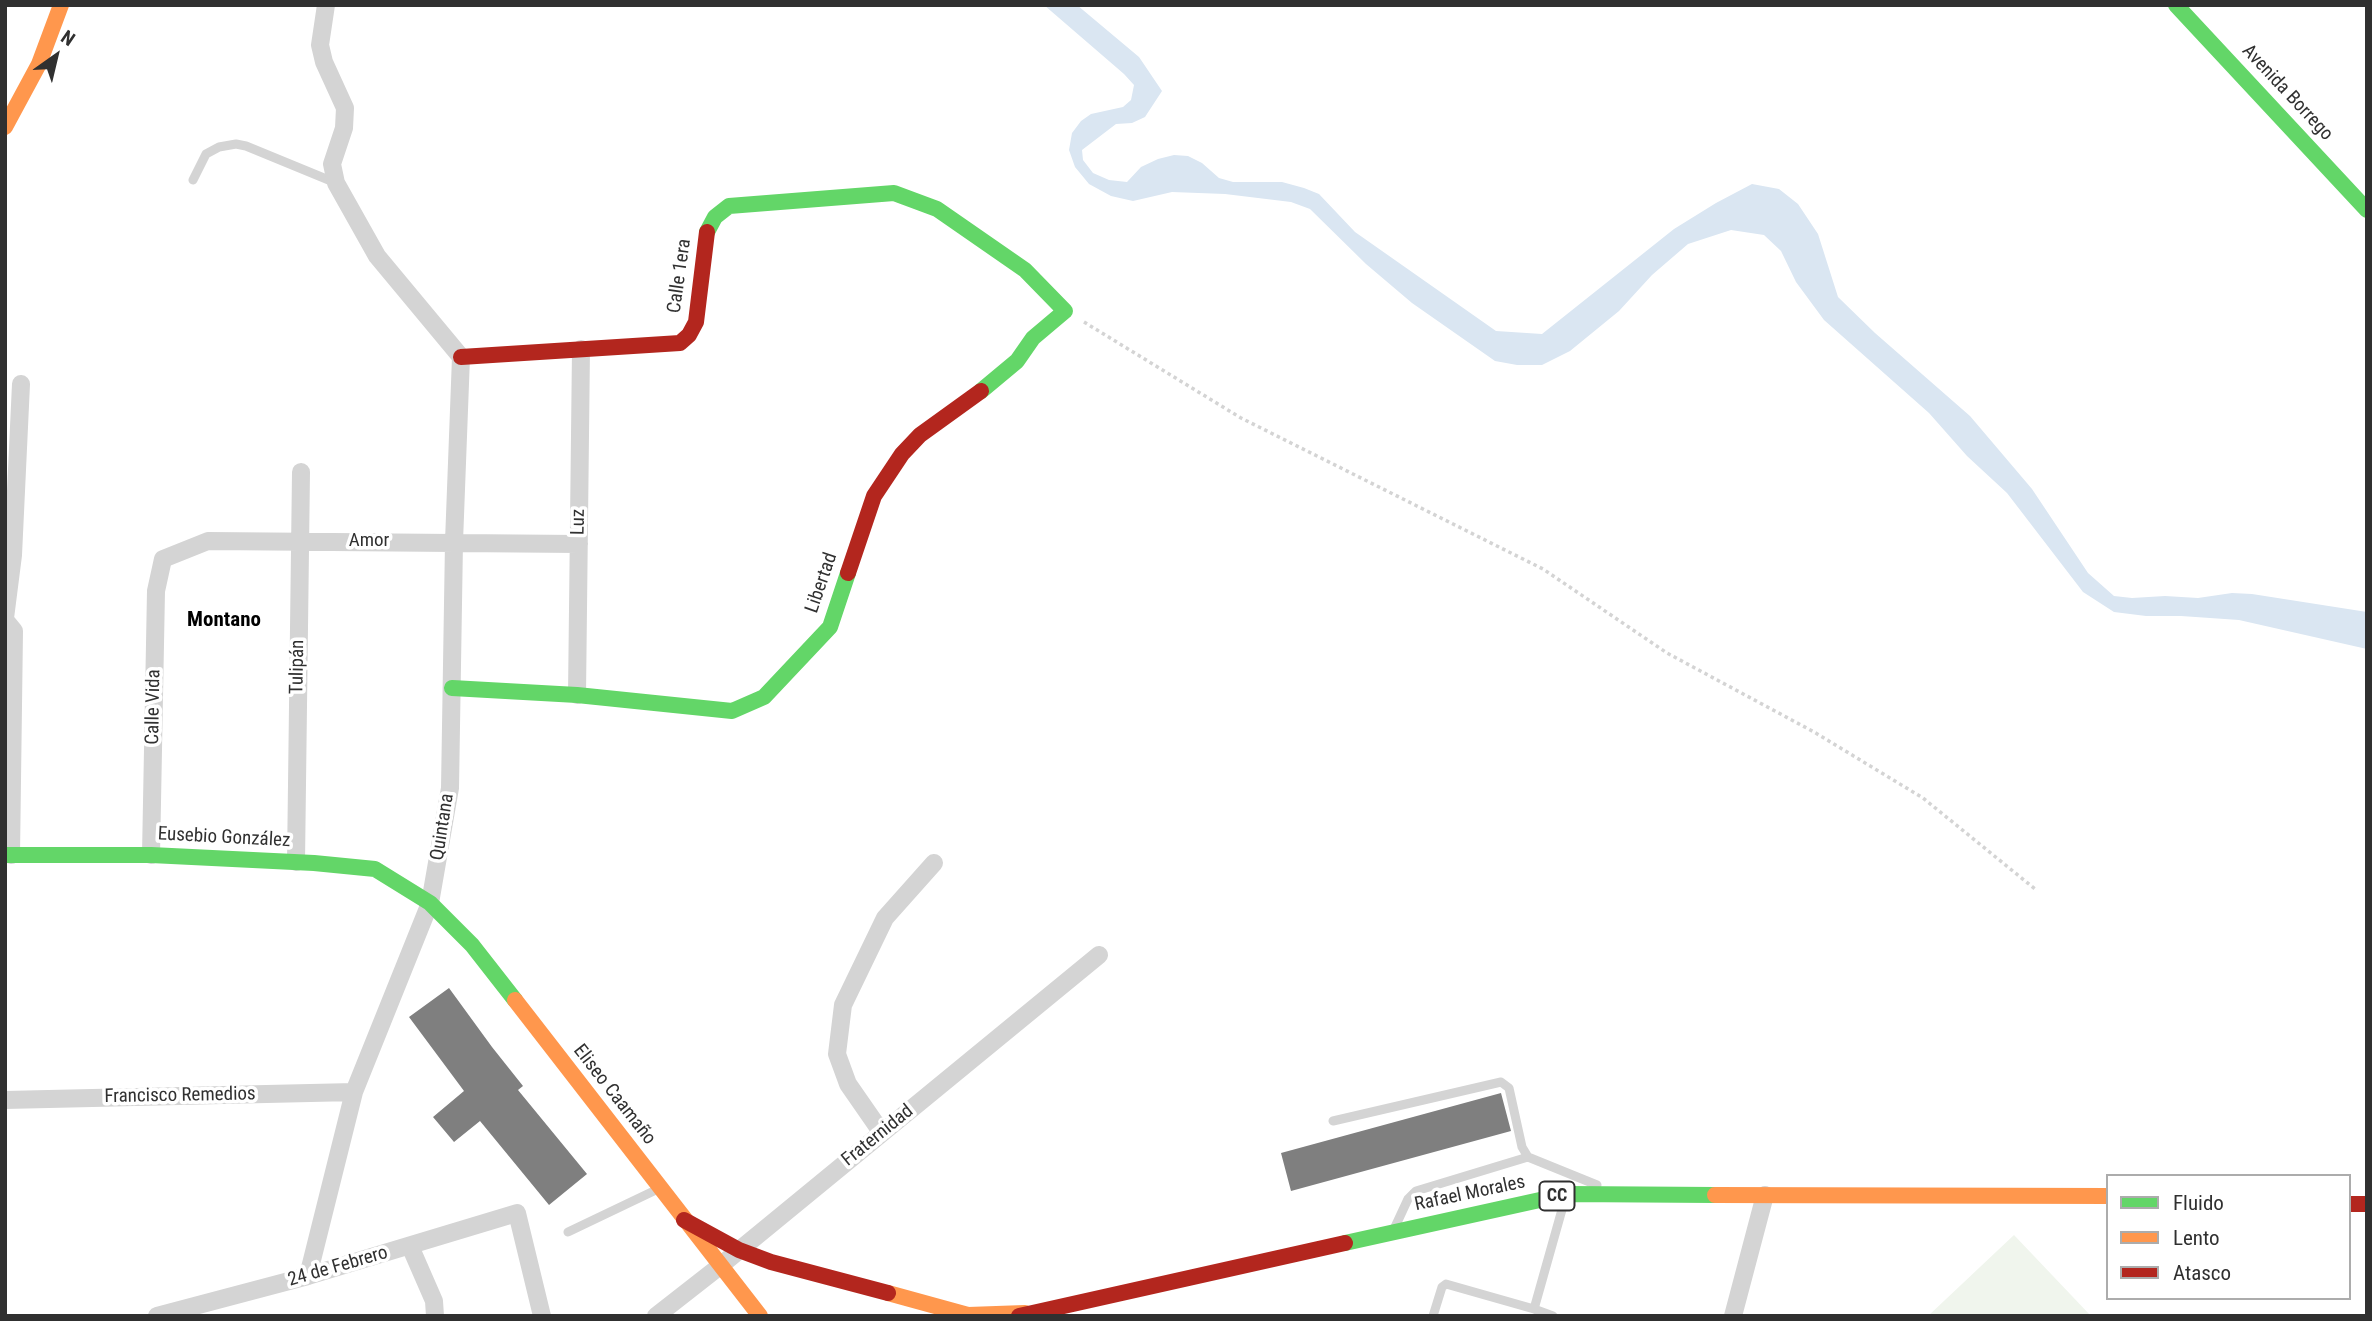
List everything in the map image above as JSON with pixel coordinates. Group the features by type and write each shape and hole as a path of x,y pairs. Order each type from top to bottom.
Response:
{"main road":[{"path":"5,127 39,64 61,5"},
{"name":"Avenida Borrego","path":"2176,5 2367,210"},
{"name":"Calle 1era","path":"461,357 680,343 689,335 696,322 705,235 715,217 729,206 894,193 937,209 977,235 1025,270 1065,311"},
{"name":"Libertad","path":"452,688 577,695 732,711 764,696 830,627 874,496 902,454 920,435 976,395 1017,361 1033,338 1065,311"},
{"name":"Eusebio González","path":"8,855 150,855 374,869 430,903"},
{"name":"Eliseo Caamaño","path":"430,903 472,945 760,1316"},
{"name":"Rafael Morales","path":"684,1220 739,1250 771,1262 968,1315 1022,1314 1566,1194 2106,1196"}],"street":[{"path":"326,5 320,45 324,62 345,108 344,128 332,164 336,183 377,256 461,357"},
{"name":"Luz","path":"577,695 581,349"},
{"name":"Quintana","path":"308,1276 354,1092 430,903 450,788 454,542 461,357"},
{"path":"8,855 14,631 5,619 13,555 21,384"},
{"name":"Tulipán","path":"296,863 301,472"},
{"name":"Amor","path":"163,559 208,541 579,544"},
{"name":"Calle Vida","path":"150,855 156,590 163,559"},
{"path":"882,1133 848,1084 837,1054 843,1005 885,918 934,863"},
{"name":"Fraternidad","path":"656,1316 1099,955"},
{"name":"Francisco Remedios","path":"5,1100 354,1092"},
{"path":"1733,1316 1765,1195"},
{"name":"24 de Febrero","path":"158,1316 308,1276 517,1213 542,1316"},
{"path":"410,1246 434,1301 435,1316"}],"lane":[{"path":"193,180 206,154 219,147 236,144 336,183"},
{"path":"1333,1121 1501,1082 1509,1088 1522,1147 1528,1157 1622,1194"},
{"path":"1393,1232 1408,1199 1416,1191 1528,1157"},
{"path":"568,1233 659,1188"},
{"path":"1534,1309 1566,1194"},
{"path":"1433,1316 1442,1287 1446,1284 1553,1316"}],"path":[{"path":"1065,311 1241,418 1543,569 1667,653 1814,732 1923,797 2035,889"}],"shaded area":[{"path":"1044,5 1077,5 1139,57 1162,91 1145,117 1132,123 1116,124 1082,150 1083,160 1093,173 1109,180 1127,182 1141,167 1174,155 1188,156 1202,163 1219,178 1233,182 1282,182 1304,188 1319,194 1355,232 1496,331 1542,334 1674,229 1716,203 1752,184 1779,189 1798,204 1818,234 1838,297 1970,416 2032,489 2088,573 2114,596 2198,598 2232,593 2252,594 2367,612 2367,649 2239,620 2114,612 2083,592 2007,493 1967,456 1929,413 1824,320 1796,282 1781,251 1764,235 1731,230 1688,244 1652,275 1619,311 1570,351 1542,365 1517,365 1495,361 1412,303 1366,264 1310,209 1291,202 1225,194 1172,192 1133,201 1111,196 1089,184 1075,167 1069,150 1072,133 1081,121 1091,114 1123,107 1131,100 1134,85"},
{"path":"2014,1235 2091,1316 1928,1316"}],"building":[{"path":"449,988 523,1086 518,1090 587,1174 549,1205 480,1121 454,1142 433,1117 464,1091 409,1017"},
{"path":"1501,1093 1511,1131 1291,1191 1281,1153"}],"traffic: fast":[{"path":"2176,5 2367,210"},
{"path":"707,232 715,217 729,206 894,193 937,209 1025,270 1065,311 1033,338 1017,361 981,391"},
{"path":"452,688 577,695 732,711 764,697 830,627 848,573"},
{"path":"5,855 151,855 314,863 375,869 430,903 472,945 515,1000"},
{"path":"1345,1243 1567,1194 1715,1195"}],"traffic: slow":[{"path":"5,127 39,64 61,5"},
{"path":"515,1000 760,1316"},
{"path":"1715,1195 2106,1196"},
{"path":"888,1293 968,1315 1025,1313"}],"traffic: jam":[{"path":"461,357 680,343 689,335 696,322 707,232"},
{"path":"848,573 874,496 902,454 920,435 981,391"},
{"path":"2351,1204 2367,1204"},
{"path":"684,1220 739,1250 771,1262 888,1293"},
{"path":"1019,1316 1345,1243"}],"district":[{"name":"Montano","path":"224,621"}]}
